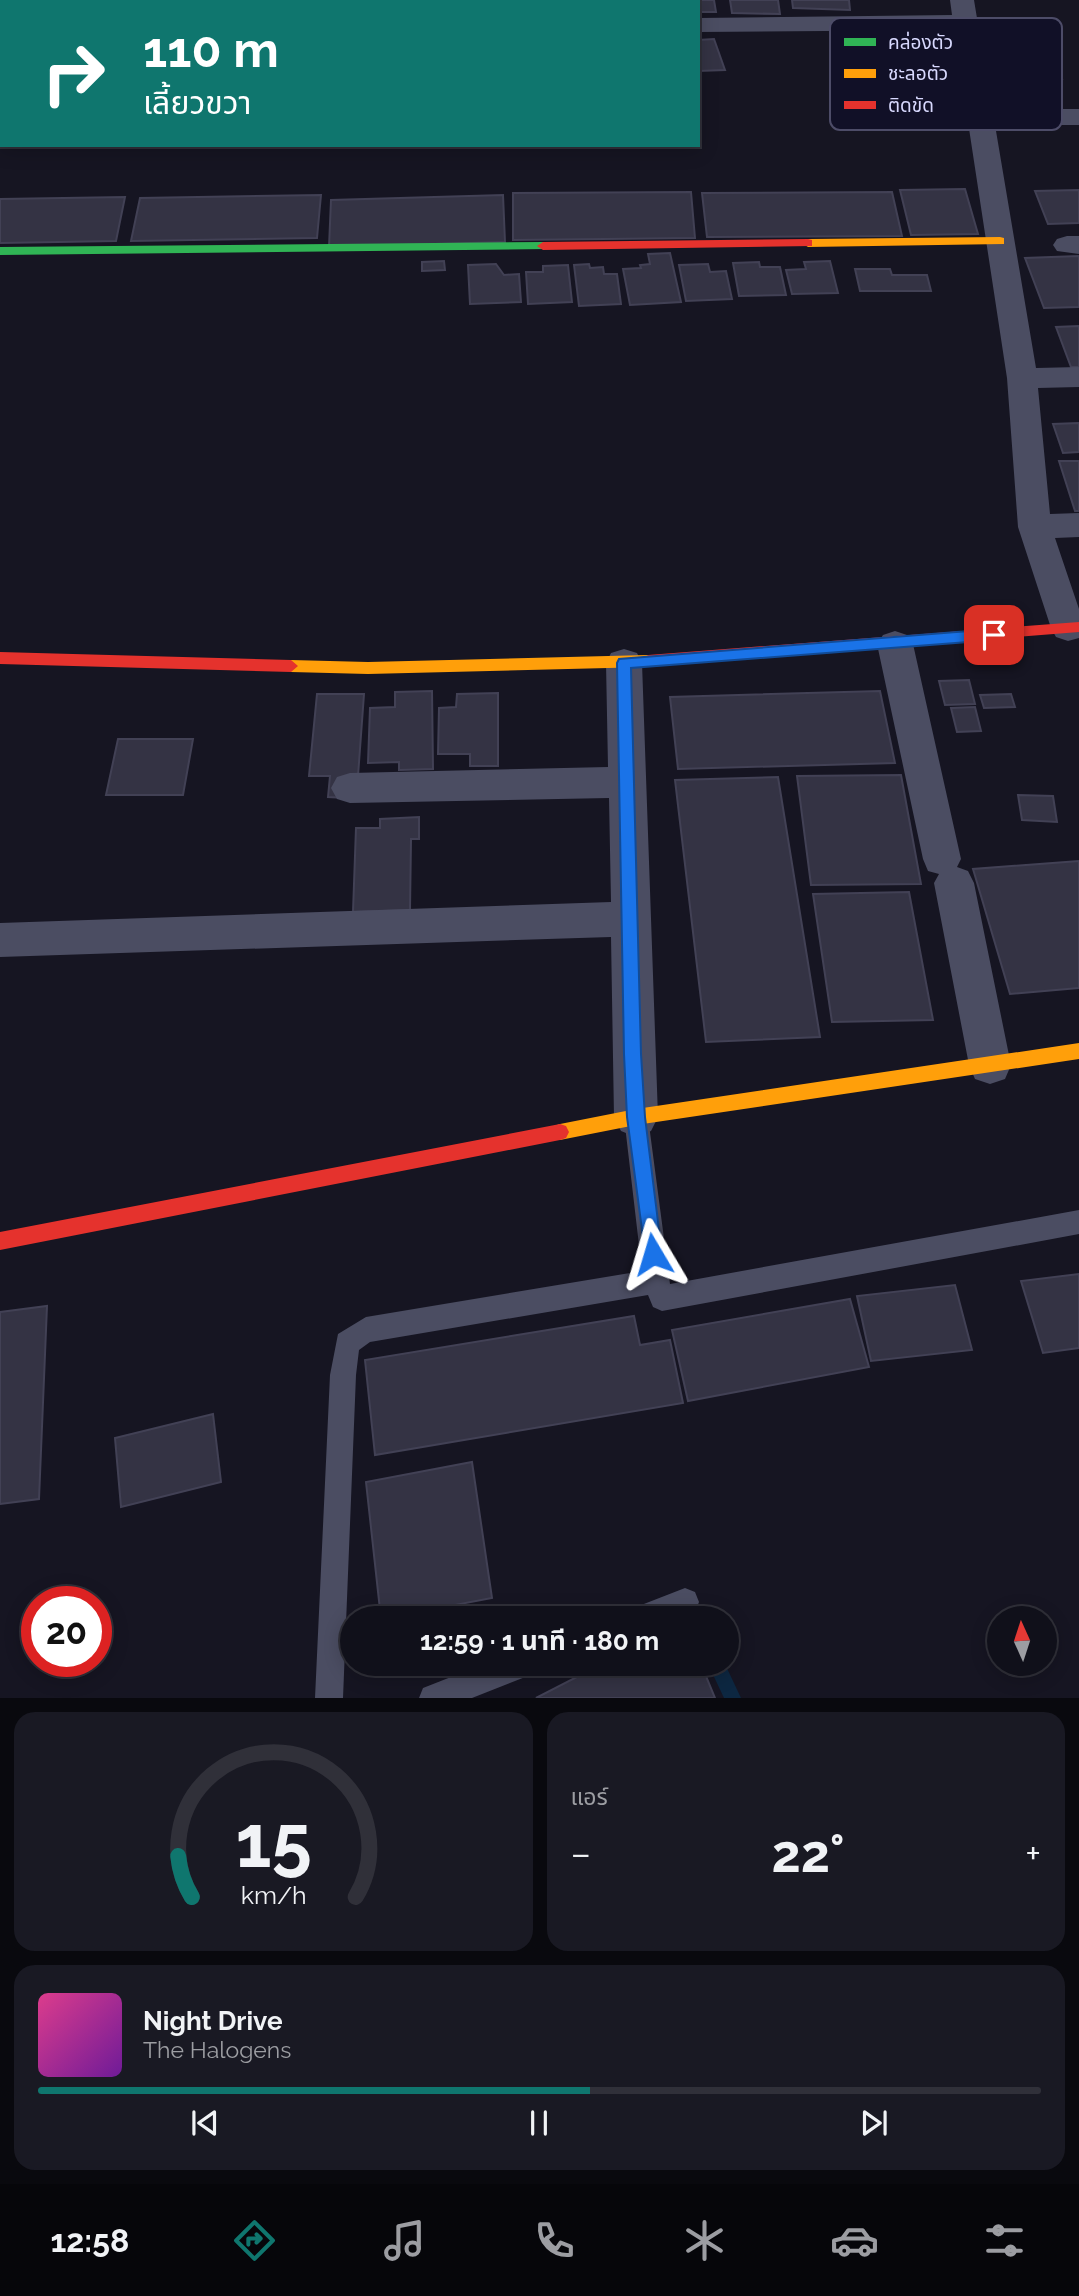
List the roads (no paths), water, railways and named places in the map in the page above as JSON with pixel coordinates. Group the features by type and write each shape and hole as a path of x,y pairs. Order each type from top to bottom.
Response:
{"street":[{"path":"832,18 965,11"},
{"path":"700,25 830,18"},
{"path":"0,658 368,668 624,663 1074,628 1035,527 1022,378 983,130"},
{"path":"0,251 1000,242"},
{"path":"1022,378 1079,377"},
{"path":"1035,527 1079,525"},
{"path":"895,643 990,1065"},
{"path":"624,663 636,1117"},
{"path":"351,788 627,782"},
{"path":"0,940 630,919"},
{"path":"0,1241 636,1117 1079,1051"}],"lane":[{"path":"636,1117 656,1281 662,1298 1079,1222"},
{"path":"329,1698 347,1343 366,1330 656,1281"},
{"path":"675,1606 685,1602"},
{"path":"433,1698 491,1676"}],"waterway":[{"path":"722,1676 733,1698"}]}
